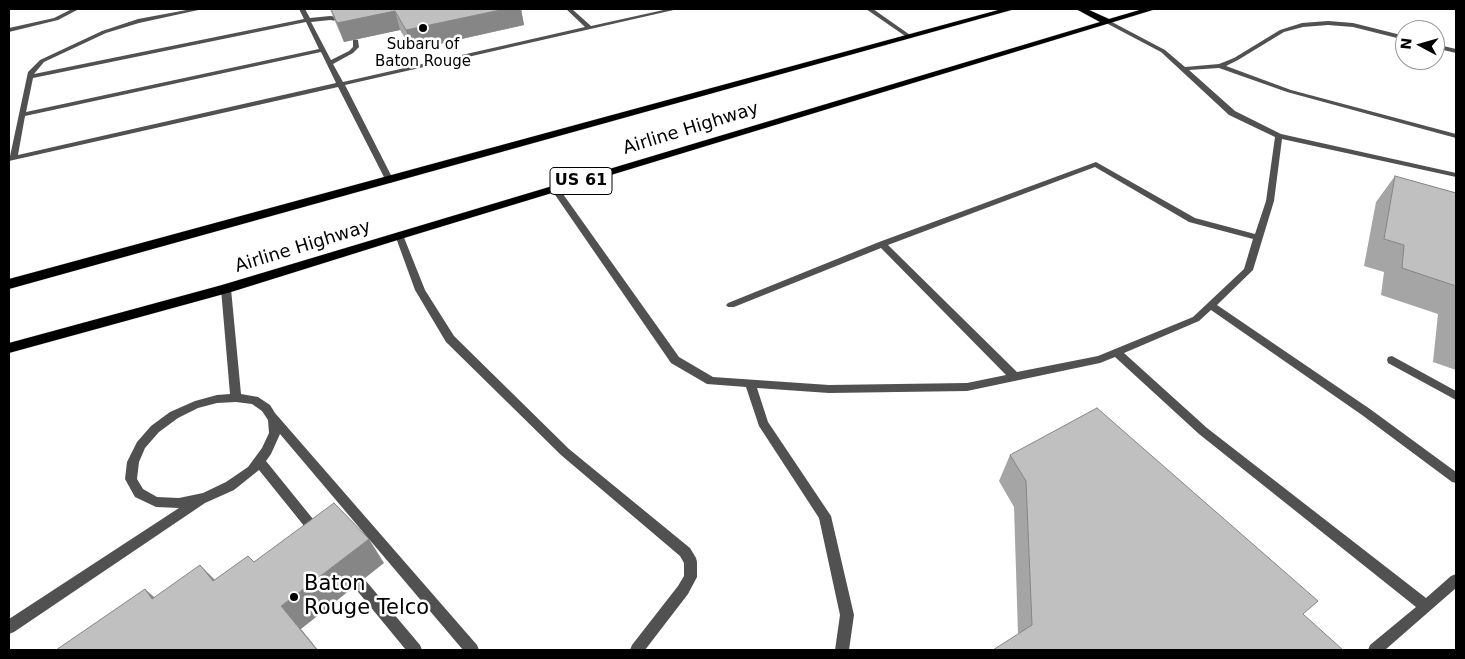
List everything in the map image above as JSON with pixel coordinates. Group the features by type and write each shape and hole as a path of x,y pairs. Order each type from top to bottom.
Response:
{"highway":[{"name":"Airline Highway","path":"9,284 1011,9"},
{"path":"1080,9 1108,22"},
{"name":"Airline Highway","path":"9,348 226,290 555,188 1152,9"}],"street":[{"path":"9,30 56,19 76,9"},
{"path":"200,9 138,22 104,32 42,61 31,72 11,159 675,9"},
{"path":"302,9 390,180"},
{"path":"569,9 589,28"},
{"path":"869,9 910,37"},
{"path":"30,77 308,20 330,18 339,19 346,24"},
{"path":"1108,22 1163,51 1232,113 1279,136 1456,175"},
{"path":"1182,68 1220,66 1236,59 1282,31 1302,25 1328,23 1354,25 1395,35"},
{"path":"330,62 352,52 356,47 355,40"},
{"path":"22,115 323,50"},
{"path":"1220,66 1289,91 1456,136"},
{"path":"555,188 675,360 711,381 830,390 967,387 1100,359 1196,319 1248,270 1270,201 1279,136"},
{"path":"731,305 882,244 1096,164 1192,220 1258,238"},
{"path":"399,236 420,290 450,339 565,452 685,552 691,562 690,577 683,590 637,650"},
{"path":"882,244 1015,377"},
{"path":"226,290 236,398"},
{"path":"1211,305 1456,478"},
{"path":"1117,352 1203,431 1426,607"},
{"path":"1392,360 1456,396"},
{"path":"750,384 763,423 825,516 847,615 842,650"},
{"path":"205,498 179,503 156,502 139,493 131,479 132,462 141,445 155,429 174,415 195,405 216,399 236,398 254,400 266,408 472,650"},
{"path":"9,628 205,498 230,486 252,470 267,451 274,433 272,416"},
{"path":"259,462 328,546"},
{"path":"340,561 416,650"},
{"path":"1375,650 1456,580"}],"building":[{"path":"331,9 505,9 406,30 395,11 337,23"},
{"path":"1395,176 1456,193 1456,286 1402,268 1404,245 1384,239"},
{"path":"1097,408 1318,601 1303,614 1343,650 993,650 1032,625 1026,481 1010,455"},
{"path":"334,503 369,539 281,606 317,650 56,650 145,589 152,599 200,565 213,581 248,556 254,562"}],"place":[{"name":"Subaru of Baton Rouge","path":"423,28"},
{"name":"Baton Rouge Telco","path":"294,597"}]}
